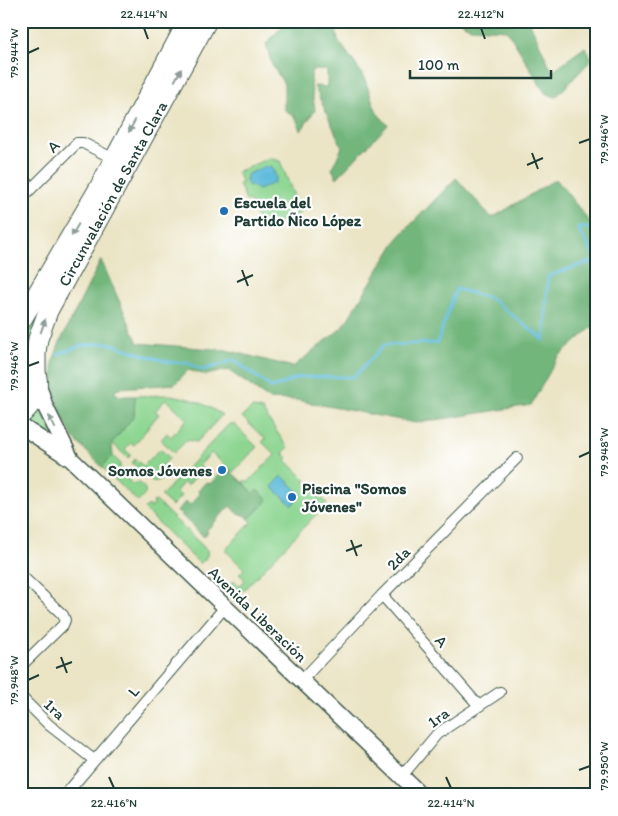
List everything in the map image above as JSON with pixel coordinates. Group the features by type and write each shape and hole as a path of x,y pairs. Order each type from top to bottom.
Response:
{"highway":[{"name":"Circunvalación de Santa Clara","path":"21,321 114,159 188,21"},
{"name":"Circunvalación de Santa Clara","path":"21,414 30,406 36,395 36,352 38,339 48,311 207,21"},
{"path":"21,354 30,363 37,378"}],"main road":[{"name":"Avenida Liberación","path":"37,378 44,406 71,459"},
{"name":"Avenida Liberación","path":"21,426 71,459 421,795"}],"street":[{"name":"A","path":"21,199 77,143 83,143 114,159"},
{"name":"2da","path":"302,680 382,595 517,458"},
{"path":"21,575 63,615 65,620 21,666"},
{"name":"A","path":"382,595 479,706"},
{"name":"L","path":"65,795 225,607"},
{"name":"1ra","path":"402,776 437,734 500,692"},
{"name":"1ra","path":"21,697 49,725 94,760"}],"green space":[{"path":"287,21 337,21 335,24 338,40 363,75 377,113 388,125 337,178 332,169 342,147 314,86 327,87 327,70 311,70 311,86 315,110 301,131 296,118 284,109 284,84 272,65 266,44"},
{"path":"459,21 529,21 552,71 585,47 592,59 556,97 545,93 507,30 471,28"},
{"path":"269,158 280,161 301,213 262,230 249,200 246,201 239,184 242,183 237,172"},
{"path":"456,178 492,218 556,179 597,231 597,323 558,357 531,405 416,423 296,400 269,399 228,370 206,375 188,370 175,384 119,388 114,392 120,396 135,396 134,416 112,443 113,456 102,467 74,439 60,412 53,384 53,361 60,342 101,260 138,343 226,350 293,367 343,327 398,238"},
{"path":"94,210 30,352 21,346 21,334"},
{"path":"21,363 27,370 31,389 21,407"},
{"path":"169,395 197,402 222,415 197,442 187,440 174,453 161,440 167,433 171,437 187,419 166,399 155,411 159,414 134,445 131,443 125,449 131,455 128,458 112,443 134,416 135,396"},
{"path":"39,406 60,447 23,424"},
{"path":"254,408 262,410 288,448 283,453 288,458 286,460 306,480 304,482 327,503 235,599 209,572 212,569 229,585 234,581 240,586 245,580 239,574 244,569 225,550 252,522 249,519 267,500 257,490 254,493 243,482 245,480 248,482 275,455 262,442 265,439 242,417"},
{"path":"229,424 234,424 257,447 233,472 211,453 199,466 203,469 187,486 184,482 176,491 181,496 172,506 161,496"},
{"path":"160,449 170,458 163,465 167,473 159,481 152,481 132,463 135,459 143,466"},
{"path":"113,456 120,463 120,471 132,484 140,483 145,489 145,495 138,502 102,467"},
{"path":"226,467 254,493 257,490 268,500 249,519 245,515 238,514 230,506 206,531 208,532 204,537 177,511 186,501 190,505 200,494 198,491 206,482 210,484"},
{"path":"156,501 207,550 207,556 200,564 144,509 149,505 153,507 153,502"}],"water":[{"path":"266,166 272,168 276,177 274,183 258,190 251,185 249,186 246,180 248,174"},
{"path":"282,476 302,495 292,505 272,487"}],"waterway":[{"path":"58,354 83,345 109,343 169,362 187,363 203,370 234,360 272,388 300,377 354,377 384,345 437,343 456,289 490,298 544,340 548,276 596,260 578,228 597,228"}],"place":[{"name":"Escuela del Partido Ñico López","path":"224,211"},
{"name":"Somos Jóvenes","path":"222,470"},
{"name":"Piscina \"Somos Jóvenes\"","path":"292,497"}]}
